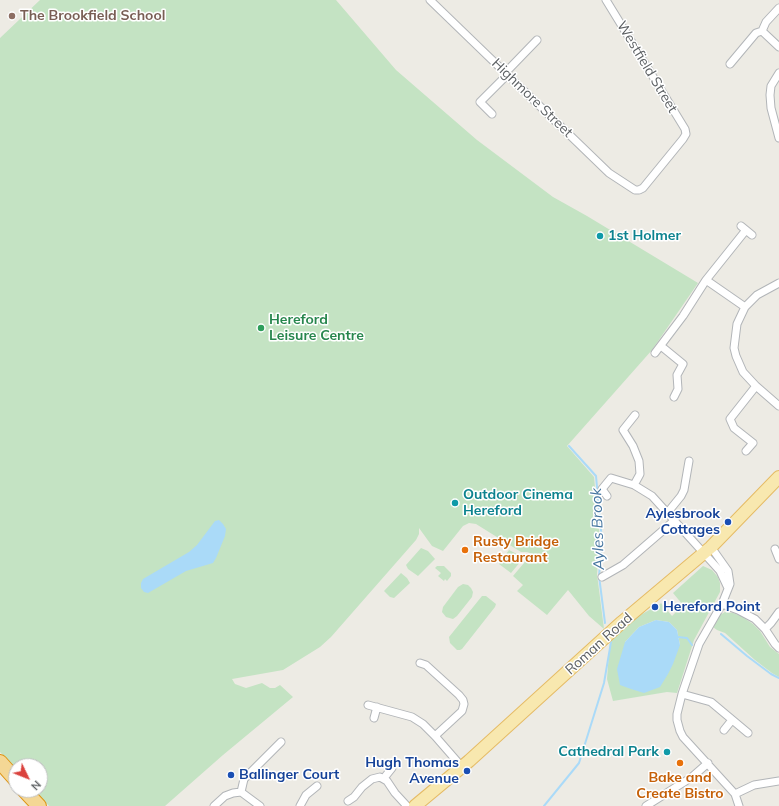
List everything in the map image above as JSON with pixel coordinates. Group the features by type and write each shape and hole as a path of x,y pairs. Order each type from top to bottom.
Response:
{"highway":[{"path":"0,762 8,771"},
{"path":"32,798 39,806"}],"main road":[{"name":"Roman Road","path":"415,806 462,767 622,622 707,550 779,477"}],"street":[{"name":"Highmore Street","path":"430,0 507,73 608,173 635,190 639,190"},
{"name":"Westfield Street","path":"606,0 685,129 686,134 643,188 639,190"},
{"path":"730,64 756,33 762,31 766,22 779,8"},
{"path":"762,31 779,47"},
{"path":"492,114 480,102 537,40"},
{"path":"779,73 771,86 770,96 771,108 779,138"},
{"path":"655,353 706,280 746,230"},
{"path":"706,280 746,307"},
{"path":"779,283 757,295 746,307 738,324 734,348 743,372 756,386 779,406"},
{"path":"661,346 683,364 677,375 678,389 674,397"},
{"path":"746,451 753,443 734,428 730,419 756,386"},
{"path":"634,485 640,474 639,461 633,446 623,430 635,415"},
{"path":"668,512 684,490 689,462"},
{"path":"607,496 602,489 611,478 634,485 652,496 707,550 720,571 728,588 722,604 699,644 682,694 677,714 680,731 688,742 735,794 739,806"},
{"path":"602,577 623,565 675,520"},
{"path":"775,549 779,559"},
{"path":"722,604 751,616 765,628 779,648"},
{"path":"765,628 771,623 779,612"},
{"path":"420,663 426,665 459,695 464,704 462,711 435,736"},
{"path":"682,694 711,702 748,733"},
{"path":"368,705 412,717 423,724 462,767"},
{"path":"374,718 377,707"},
{"path":"724,730 732,720"},
{"path":"241,792 244,779 281,742"},
{"path":"646,806 692,777 708,764"},
{"path":"384,778 392,768"},
{"path":"348,801 372,779 380,777 384,778 407,806"},
{"path":"735,794 754,785 779,780"},
{"path":"300,806 306,795 317,786"},
{"path":"214,806 225,796 241,792 260,806"}],"green space":[{"name":"Hereford Leisure Centre","path":"40,0 336,0 396,70 477,140 553,197 698,283 652,350 567,446 594,477 600,540 597,574 604,629 589,616 568,590 547,615 517,591 523,585 513,576 529,557 538,556 527,552 521,552 476,524 469,523 463,526 443,551 432,546 419,528 419,534 416,540 331,637 320,647 283,670 232,679 235,684 246,688 262,683 270,688 275,688 280,685 293,697 223,755 165,806 49,806 42,798 48,798 48,758 8,758 8,761 0,752 0,38"},
{"path":"421,548 428,551 435,559 418,576 408,569 406,565"},
{"path":"509,550 521,556 521,561 511,573 499,564"},
{"path":"437,566 444,566 451,573 451,576 447,581 445,579 444,581 438,576 441,573 435,568"},
{"path":"703,566 712,570 718,577 720,583 720,592 694,640 677,693 667,692 613,701 607,679 610,640 633,619 653,608 654,610 661,603 672,616 683,605 673,593","holes":["656,620 669,622 677,630 680,645 625,642 639,627"]},
{"path":"401,573 410,583 394,598 390,597 384,591"},
{"path":"463,584 468,585 471,588 473,592 472,597 457,616 453,619 446,617 442,612 443,607 458,587"},
{"path":"482,596 486,596 496,604 495,607 462,649 457,650 450,643 449,637"},
{"path":"725,612 741,616 760,631 770,647 779,654 779,677 755,660 725,633 713,627 720,615"}],"water":[{"path":"219,520 226,529 225,536 213,563 186,571 148,593 144,592 141,588 143,579 189,552 197,545 215,521"},
{"path":"656,620 669,622 677,630 680,645 668,674 660,687 644,693 620,685 617,669 625,642 639,627"}],"waterway":[{"name":"Ayles Brook","path":"569,446 596,476 602,541 599,576 605,623"},
{"path":"721,634 747,656 771,674 779,678"},
{"path":"678,637 687,638 692,645"},
{"name":"Ayles Brook","path":"544,806 579,763 604,683 611,642"}],"place":[{"name":"The Brookfield School","path":"12,16"},
{"name":"1st Holmer","path":"600,236"},
{"name":"Hereford Leisure Centre","path":"261,328"},
{"name":"Outdoor Cinema Hereford","path":"455,503"},
{"name":"Aylesbrook Cottages","path":"728,522"},
{"name":"Rusty Bridge Restaurant","path":"465,550"},
{"name":"Hereford Point","path":"655,607"},
{"name":"Cathedral Park","path":"667,752"},
{"name":"Bake and Create Bistro","path":"680,763"},
{"name":"Hugh Thomas Avenue","path":"467,771"},
{"name":"Ballinger Court","path":"231,775"}]}
